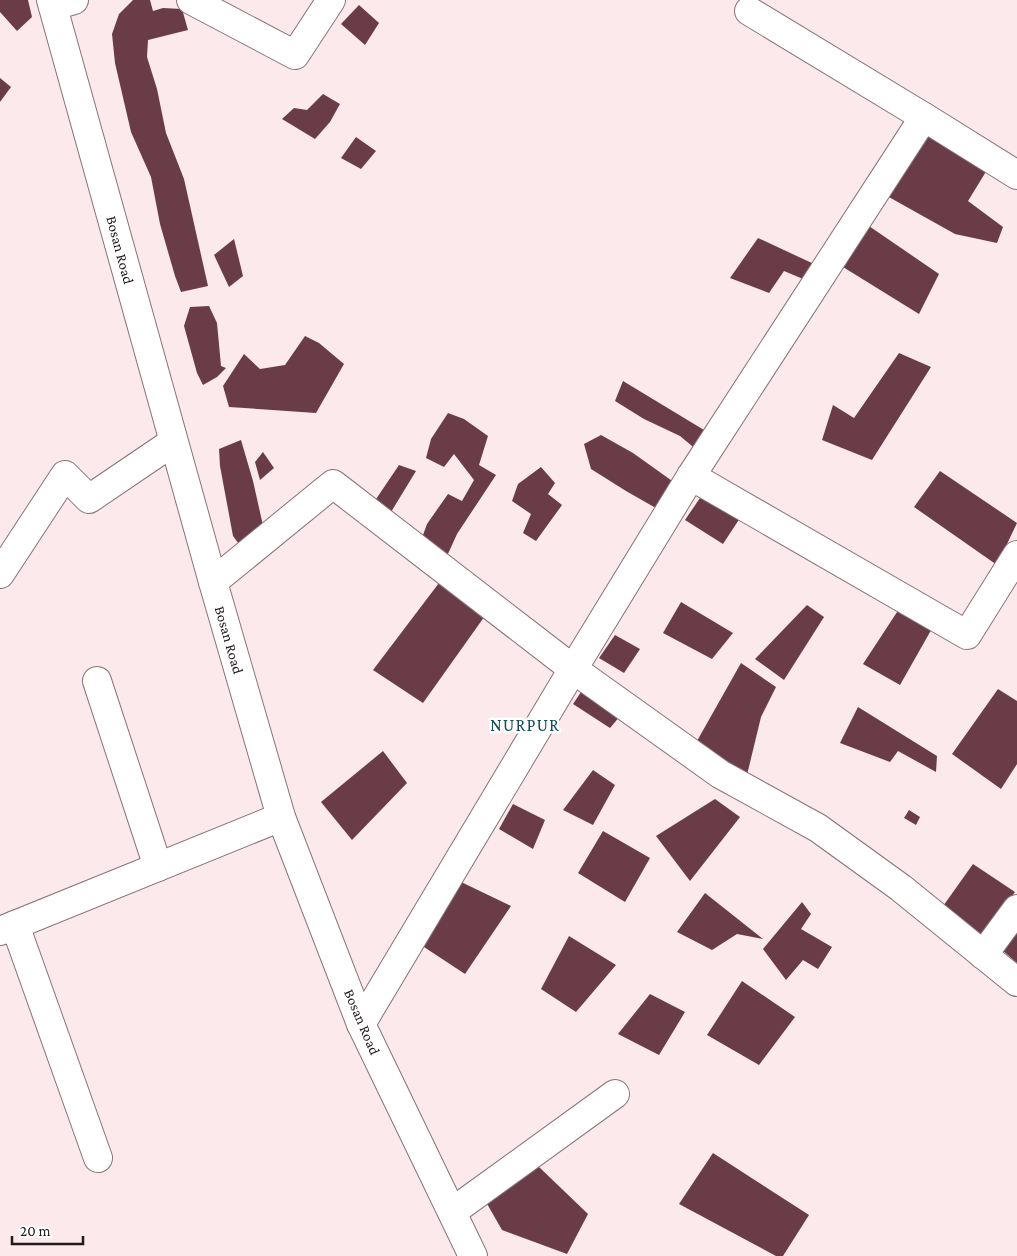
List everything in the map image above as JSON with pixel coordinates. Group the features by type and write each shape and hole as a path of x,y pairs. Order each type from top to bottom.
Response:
{"street":[{"path":"191,0 296,55 331,0"},
{"name":"Bosan Road","path":"59,2 173,442 281,817 361,1024 473,1256"},
{"path":"749,11 1017,175"},
{"path":"361,1024 573,669 691,476 924,117"},
{"path":"0,574 65,474 89,500 173,442"},
{"path":"691,476 966,635 1017,555"},
{"path":"213,582 333,484 573,669 720,774 818,828 901,888 1017,982"},
{"path":"98,680 158,867"},
{"path":"98,1158 7,928 281,817"},
{"path":"983,955 1017,909"},
{"path":"452,1212 615,1094"}],"building":[{"path":"0,0 28,0 32,17 17,31 0,12"},
{"path":"133,0 150,0 153,11 163,8 182,9 188,30 148,40 147,57 157,89 166,133 184,179 208,286 181,292 160,224 151,177 131,132 115,63 112,34 119,14"},
{"path":"359,5 379,23 365,45 341,24"},
{"path":"0,78 11,87 0,102"},
{"path":"323,94 340,104 330,122 315,139 282,119 294,108 307,110"},
{"path":"926,134 987,170 968,201 1003,227 997,243 955,234 887,196"},
{"path":"356,137 376,151 361,169 341,158"},
{"path":"866,224 939,274 919,314 843,267"},
{"path":"758,238 814,264 803,279 784,271 769,293 730,278"},
{"path":"234,239 243,276 229,287 214,255"},
{"path":"209,306 217,323 221,366 226,368 217,377 203,385 197,373 184,326 190,307"},
{"path":"305,336 319,343 344,364 316,413 229,407 223,386 244,354 260,369 285,365"},
{"path":"899,353 931,367 872,460 822,440 833,405 854,418"},
{"path":"623,381 704,430 698,451 680,436 644,419 615,401"},
{"path":"448,413 464,419 488,436 479,465 496,475 457,534 447,556 423,535 427,524 448,494 462,501 474,480 454,454 444,467 426,458 431,439"},
{"path":"601,435 633,453 675,483 677,499 654,507 591,469 584,444"},
{"path":"241,440 264,530 247,555 233,536 220,466 219,449"},
{"path":"263,452 274,468 260,480 255,462"},
{"path":"399,465 416,471 388,517 368,511"},
{"path":"541,467 555,483 548,494 562,505 536,541 523,533 531,514 512,501 518,484"},
{"path":"940,471 1017,523 997,565 914,507"},
{"path":"700,498 742,515 723,544 685,520"},
{"path":"442,579 487,613 423,703 373,670"},
{"path":"681,602 733,633 712,659 663,633"},
{"path":"807,605 824,617 784,680 755,659"},
{"path":"901,606 934,625 900,685 863,664"},
{"path":"615,635 640,649 624,673 599,658"},
{"path":"741,663 776,687 761,717 746,779 697,741"},
{"path":"583,689 621,715 610,728 573,704"},
{"path":"998,689 1017,701 1017,764 1001,789 952,754"},
{"path":"858,707 937,756 936,772 898,751 890,762 840,743"},
{"path":"383,751 407,783 352,840 321,802"},
{"path":"593,770 615,785 593,825 563,810"},
{"path":"715,799 740,817 690,881 656,836"},
{"path":"513,804 545,820 533,849 499,829"},
{"path":"909,810 920,817 916,825 904,818"},
{"path":"603,831 650,858 625,902 578,873"},
{"path":"973,864 1015,892 983,936 941,909"},
{"path":"459,881 511,906 465,974 424,947"},
{"path":"705,893 763,939 737,934 712,950 677,932"},
{"path":"802,902 811,914 801,929 832,947 818,969 803,960 786,980 763,949"},
{"path":"1017,930 1017,963 1001,949"},
{"path":"569,936 616,965 576,1012 541,989"},
{"path":"742,981 795,1017 759,1065 707,1035"},
{"path":"650,994 685,1012 659,1055 618,1034"},
{"path":"713,1153 809,1215 783,1256 776,1256 679,1204"},
{"path":"538,1166 588,1214 567,1254 502,1230 486,1202"}],"district":[{"name":"NURPUR","path":"525,725"}]}
